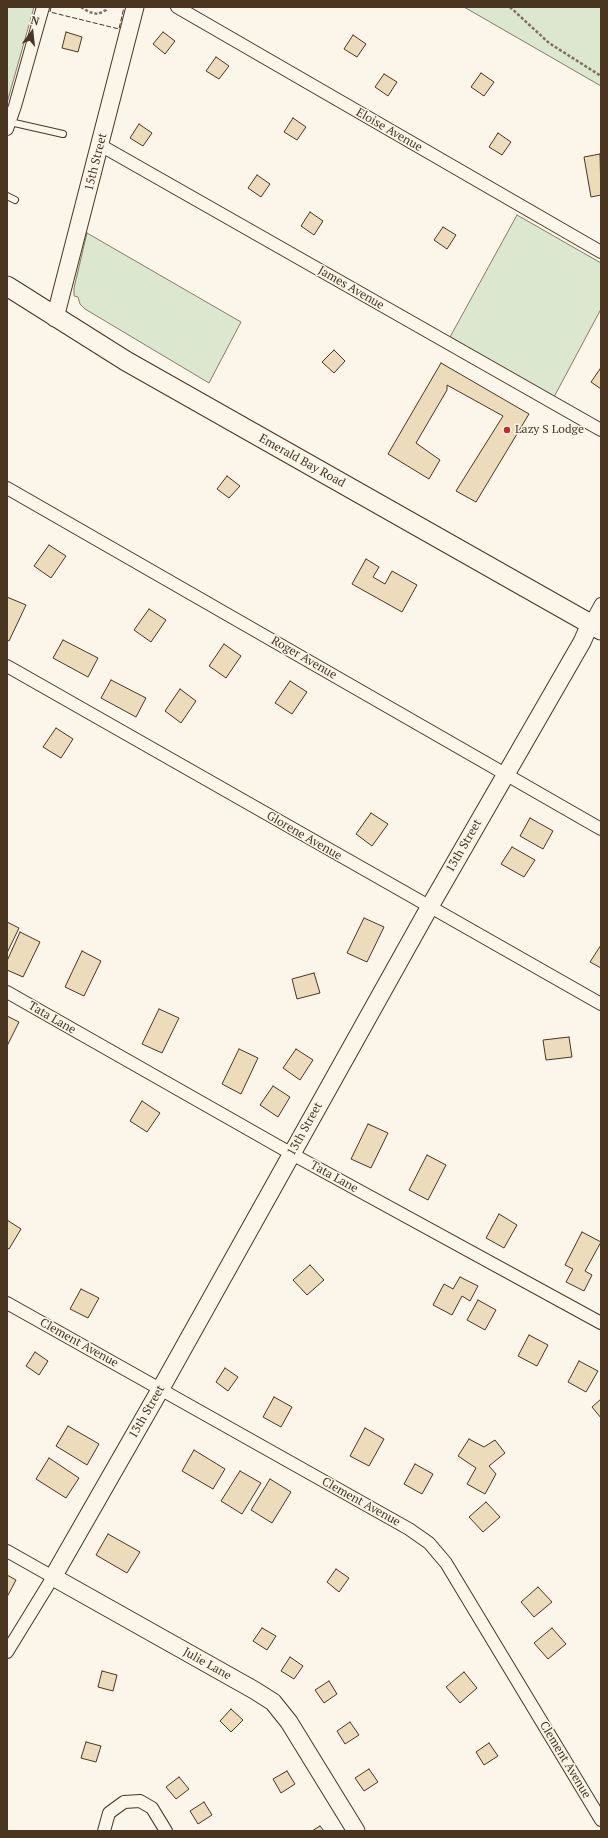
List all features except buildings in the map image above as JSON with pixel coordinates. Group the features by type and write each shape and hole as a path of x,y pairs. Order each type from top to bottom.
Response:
{"main road":[{"name":"Emerald Bay Road","path":"7,286 133,365 595,627"}],"street":[{"path":"8,125 43,7"},
{"name":"15th Street","path":"56,318 135,7"},
{"name":"Eloise Avenue","path":"177,7 601,252"},
{"name":"James Avenue","path":"100,146 601,430"},
{"name":"Roger Avenue","path":"7,488 601,829"},
{"name":"13th Street","path":"7,1652 53,1577 160,1390 505,773 582,642 595,627 601,604"},
{"name":"Glorene Avenue","path":"7,666 429,908 601,1004"},
{"name":"Tata Lane","path":"7,992 292,1154 601,1323"},
{"name":"Clement Avenue","path":"7,1303 409,1530 429,1543 446,1563 601,1820"},
{"name":"Julie Lane","path":"7,1551 273,1702 289,1722 356,1831"},
{"path":"104,1831 109,1813 124,1802 140,1801 152,1808 166,1831"}],"lane":[{"path":"8,125 63,134"},
{"path":"7,196 15,200"}],"path":[{"path":"81,7 89,12 98,14 106,10 107,7"},
{"path":"510,7 549,43 601,76"}],"green space":[{"path":"7,7 34,7 7,103"},
{"path":"464,7 601,7 601,86"},
{"path":"517,215 601,263 601,309 554,397 450,337"},
{"path":"87,233 241,322 209,383 85,309 80,304 78,297 74,296 74,288"}],"fence":[{"path":"51,7 50,12 119,29 124,7"}],"place":[{"name":"Lazy S Lodge","path":"507,430"}]}
